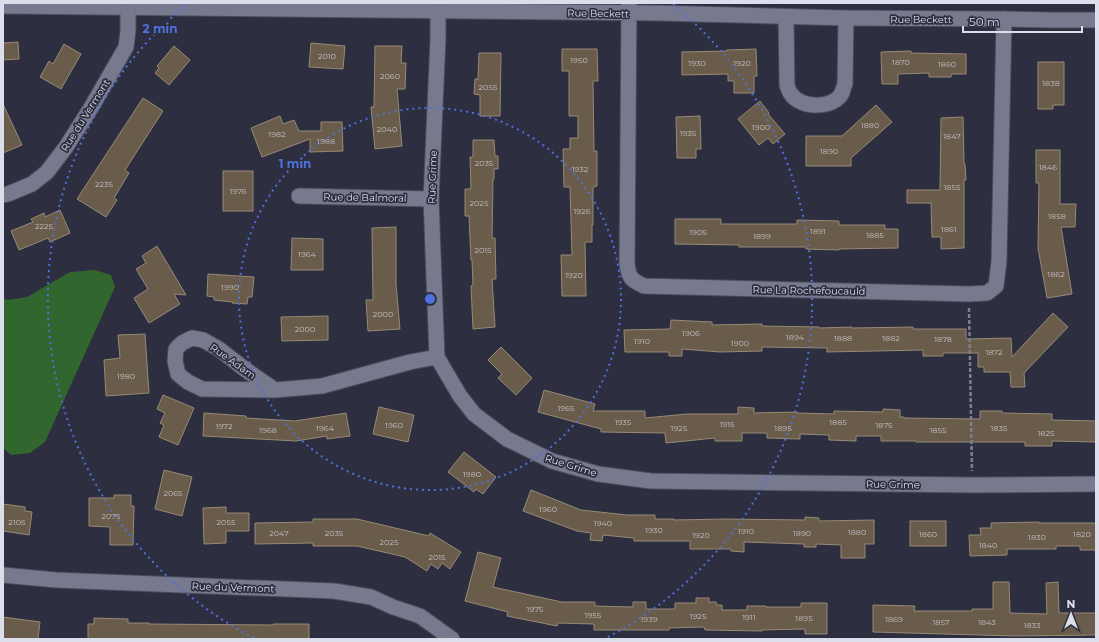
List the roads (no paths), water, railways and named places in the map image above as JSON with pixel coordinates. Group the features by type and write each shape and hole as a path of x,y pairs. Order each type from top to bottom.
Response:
{"street":[{"name":"Rue Beckett","path":"3,6 438,10 629,8 786,17 1096,20"},
{"name":"Rue du Vermont","path":"3,195 32,184 47,172 66,147 92,106 126,47 128,8"},
{"name":"Rue La Rochefoucauld","path":"629,8 627,264 628,275 633,281 644,286 969,294 987,293 996,286 999,261 1004,19"},
{"name":"Rue Grime","path":"438,10 431,199 437,357 460,396 474,414 507,439 552,461 598,474 651,481 972,485 1096,484"},
{"path":"786,17 787,85 791,95 800,102 811,105 824,104 833,101 842,94 845,84 846,18"},
{"name":"Rue de Balmoral","path":"299,196 431,199"},
{"name":"Rue Adam","path":"275,390 219,349 203,340 192,338 182,343 176,350 175,361 178,374 188,382 202,389 275,390 322,386 410,362 437,357"},
{"name":"Rue du Vermont","path":"3,575 56,580 334,591 371,597 393,607 420,616 452,639"}]}
